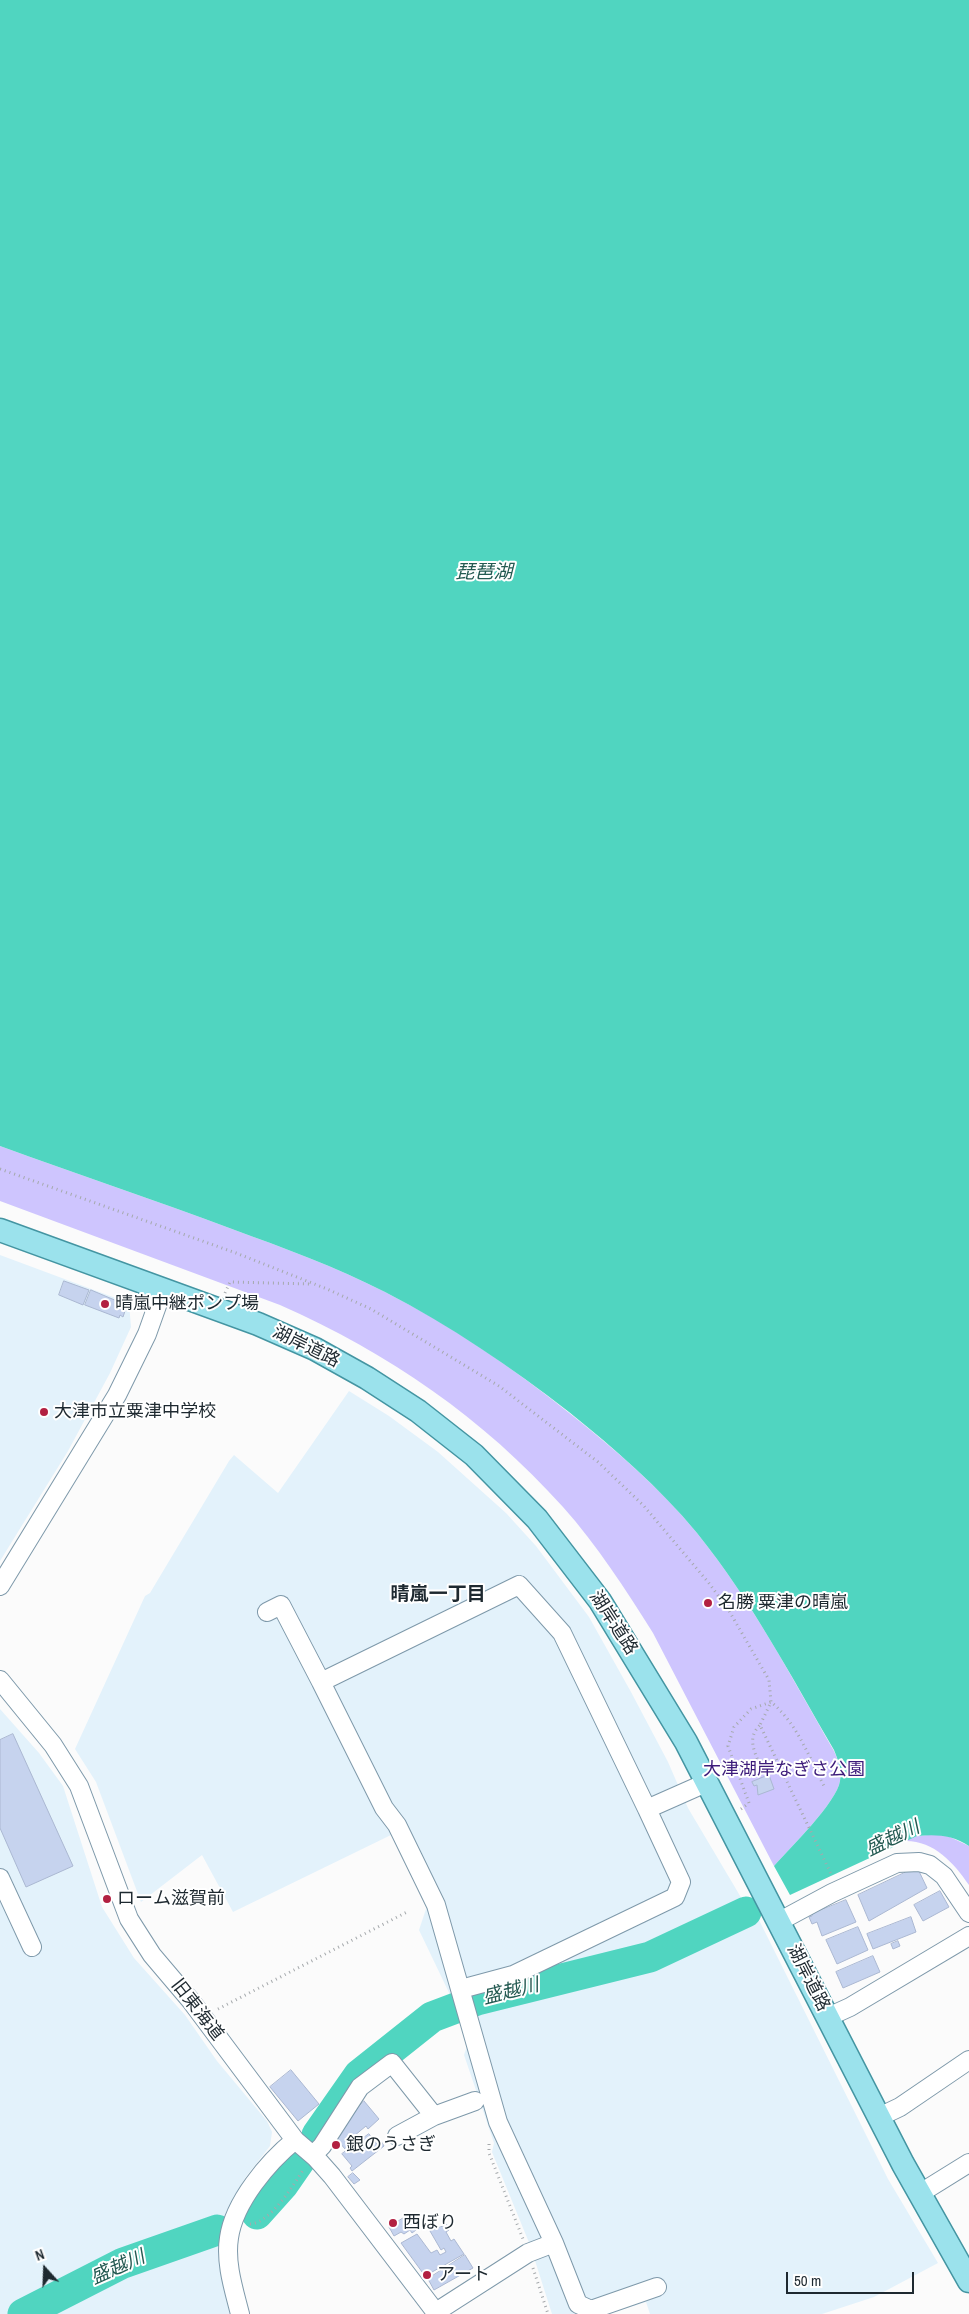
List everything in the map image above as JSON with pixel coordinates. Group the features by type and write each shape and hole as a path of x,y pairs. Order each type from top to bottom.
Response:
{"main road":[{"name":"湖岸道路","path":"0,1230 258,1324 315,1349 367,1378 418,1411 474,1455 538,1519 600,1601 681,1734 780,1921 919,2194 966,2269"}],"street":[{"path":"0,1586 117,1395 147,1334 163,1289"},
{"path":"321,1682 519,1585 562,1633 681,1882 675,1897 513,1975 462,1991"},
{"path":"267,1612 281,1605 384,1808 397,1825 436,1905 498,2122 554,2243 578,2304 590,2310 658,2286"},
{"name":"旧東海道","path":"0,1680 53,1745 79,1786 129,1919 138,1936 203,2017 310,2160 332,2176 436,2313"},
{"path":"647,1809 708,1782"},
{"path":"780,1921 898,1863 919,1862 930,1865 944,1876 969,1913"},
{"path":"0,1878 32,1948"},
{"path":"828,2017 850,2007 969,1936"},
{"path":"879,2117 900,2107 969,2060"},
{"path":"310,2160 322,2146 360,2087 392,2063 434,2116"},
{"path":"397,2136 434,2116 475,2101"},
{"path":"240,2314 233,2287 229,2238 235,2218 254,2184 282,2150 295,2140"},
{"path":"919,2194 969,2163"},
{"path":"436,2313 528,2253 554,2243"}],"path":[{"path":"0,1169 236,1253 371,1308 499,1386 598,1462 650,1513 689,1557 728,1609 769,1680 771,1702 760,1725 753,1732 751,1742 760,1766 739,1774"},
{"path":"225,1294 230,1282 314,1284"},
{"path":"740,1810 749,1803 728,1746 734,1727 751,1709 771,1702"},
{"path":"771,1702 784,1713 798,1734 825,1788"},
{"path":"760,1725 834,1880"},
{"path":"203,2017 409,1911"},
{"path":"489,2142 489,2153 528,2253 548,2314"},
{"path":"244,2224 255,2224 273,2209 292,2188 310,2160"}],"shaded area":[{"name":"大津市立粟津中学校","path":"0,1255 129,1303 131,1327 110,1373 68,1451 0,1561"},
{"path":"349,1391 389,1416 438,1452 506,1513 536,1546 589,1617 668,1762 688,1808 752,1916 759,1920 888,2179 938,2263 874,2297 822,2314 650,2314 646,2302 608,2314 552,2314 530,2245 492,2152 494,2143 464,2055 467,2046 453,2001 419,1930 427,1906 391,1835 233,1912 202,1855 141,1902 96,1782 75,1749 145,1596 150,1593 229,1461 234,1455 278,1493"},
{"path":"0,1709 39,1753 63,1786 102,1907 134,1958 185,2015 217,2061 267,2121 272,2132 270,2146 245,2178 221,2226 220,2264 230,2314 0,2314"}],"green space":[{"name":"大津湖岸なぎさ公園","path":"0,1146 271,1243 329,1266 435,1319 482,1349 551,1399 638,1471 683,1517 717,1559 770,1639 834,1751 838,1762 840,1781 831,1801 774,1866 653,1633 611,1568 563,1507 500,1444 467,1416 397,1367 320,1324 280,1305 0,1201"},
{"path":"939,1834 969,1846 969,1885 950,1861 934,1849 916,1842 906,1841 906,1839 917,1836"}],"water":[{"name":"琵琶湖","path":"0,0 969,0 969,1846 944,1836 917,1836 790,1895 774,1866 831,1801 840,1781 840,1769 837,1758 786,1666 753,1612 717,1559 682,1516 636,1469 569,1412 503,1363 457,1333 385,1292 348,1274 290,1251 0,1146"}],"building":[{"path":"64,1281 89,1290 83,1305 59,1295"},
{"name":"晴嵐中継ポンプ場","path":"91,1290 124,1304 123,1307 126,1308 123,1317 120,1315 119,1318 85,1305"},
{"path":"13,1734 73,1866 26,1887 0,1828 0,1740"},
{"path":"769,1775 774,1789 758,1795 757,1785 754,1786 752,1782"},
{"path":"917,1867 927,1888 869,1921 858,1895"},
{"path":"940,1891 949,1907 923,1921 914,1905"},
{"path":"846,1900 856,1922 822,1936 817,1922 812,1924 809,1917"},
{"path":"911,1917 916,1932 873,1949 867,1934"},
{"path":"858,1927 868,1950 837,1964 826,1940"},
{"path":"898,1941 900,1946 893,1949 891,1944"},
{"path":"873,1956 880,1972 843,1988 836,1972"},
{"path":"291,2070 319,2104 298,2121 270,2087"},
{"path":"364,2101 379,2119 368,2129 366,2126 354,2136 358,2140 345,2149 334,2136"},
{"path":"369,2134 377,2144 381,2141 384,2146 352,2171 350,2168 352,2166 342,2154"},
{"path":"353,2173 360,2180 354,2184 348,2177"},
{"path":"412,2213 420,2227 412,2233 410,2230 404,2234 401,2232 394,2236 389,2227"},
{"path":"447,2225 449,2230 446,2232 451,2241 454,2239 464,2254 425,2276 401,2243 417,2234 431,2253 437,2250 440,2255 446,2252 444,2248 441,2250 430,2231"},
{"path":"465,2255 473,2268 434,2290 428,2279"}],"waterway":[{"name":"盛越川","path":"317,2135 359,2075 432,2017 477,2000 650,1957 746,1912"},
{"name":"盛越川","path":"257,2214 283,2185 301,2159"},
{"name":"盛越川","path":"23,2314 123,2263 217,2230"}],"place":[{"name":"晴嵐中継ポンプ場","path":"105,1304"},
{"name":"大津市立粟津中学校","path":"44,1412"},
{"name":"名勝 粟津の晴嵐","path":"708,1603"},
{"name":"ローム滋賀前","path":"107,1899"},
{"name":"銀のうさぎ","path":"336,2145"},
{"name":"西ぼり","path":"393,2223"},
{"name":"アート","path":"427,2275"}],"district":[{"name":"晴嵐一丁目","path":"438,1595"}]}
